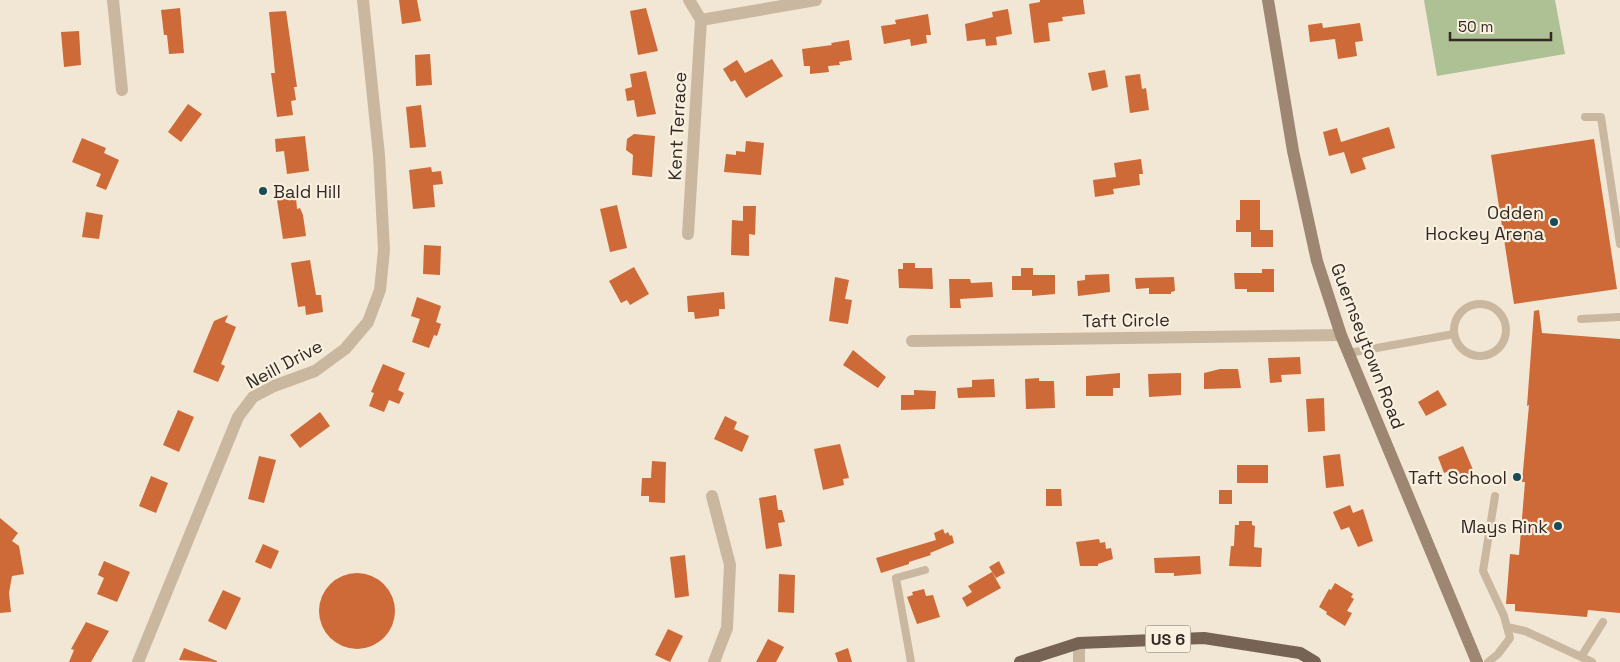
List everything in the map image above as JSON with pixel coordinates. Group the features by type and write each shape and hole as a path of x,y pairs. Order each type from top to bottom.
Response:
{"main road":[{"name":"US 6","path":"1020,662 1079,644 1204,638 1300,653 1315,662"}],"street":[{"path":"113,0 122,90"},
{"name":"Neill Drive","path":"138,662 238,417 253,397 274,386 315,371 345,349 368,322 380,290 384,250 379,155 363,0"},
{"path":"689,0 701,20 811,1"},
{"name":"Guernseytown Road","path":"1268,0 1293,151 1316,261 1349,353 1477,662"},
{"name":"Kent Terrace","path":"688,234 701,20"},
{"name":"Taft Circle","path":"912,341 1342,335"},
{"path":"712,496 730,565 727,628 714,662"},
{"path":"1079,644 1079,662"}],"lane":[{"path":"1585,117 1601,117 1620,244"},
{"path":"1476,304 1493,307 1499,312 1506,328 1502,345 1496,351 1479,356 1462,350 1454,334 1456,318 1468,306 1476,304"},
{"path":"1581,319 1620,317"},
{"path":"1349,353 1454,334"},
{"path":"1488,662 1498,654 1510,638 1483,571 1495,496"},
{"path":"911,662 896,578 925,570"},
{"path":"1580,656 1603,622"},
{"path":"1507,627 1526,631 1592,662"}],"green space":[{"path":"1424,0 1555,0 1565,54 1437,76"}],"building":[{"path":"399,0 417,0 421,21 402,24"},
{"path":"1040,0 1083,0 1085,14 1062,17 1063,21 1048,23 1050,41 1034,43 1029,4 1040,2"},
{"path":"180,8 184,53 169,54 167,35 164,35 161,10"},
{"path":"646,8 658,51 638,55 630,11"},
{"path":"1008,9 1012,34 996,37 997,45 986,46 985,39 967,41 965,24 993,17 992,12"},
{"path":"286,11 297,87 294,87 296,100 291,101 293,115 277,117 271,73 275,73 269,12"},
{"path":"928,14 931,35 926,35 927,43 911,46 910,39 884,44 881,26 896,24 895,20"},
{"path":"1322,23 1323,28 1360,23 1363,41 1355,42 1357,56 1338,59 1335,39 1310,42 1308,25"},
{"path":"79,31 81,65 64,67 61,32"},
{"path":"849,40 852,60 839,62 840,65 828,66 829,72 810,74 810,66 804,66 802,49 832,45 831,43"},
{"path":"430,54 432,85 416,86 415,55"},
{"path":"772,59 783,76 746,98 735,80 731,82 723,69 737,60 745,73"},
{"path":"1105,70 1108,87 1092,91 1088,73"},
{"path":"646,71 656,114 637,117 634,100 627,101 625,89 632,87 630,74"},
{"path":"1140,74 1142,89 1146,88 1149,110 1130,113 1125,76"},
{"path":"188,104 202,114 181,142 168,132"},
{"path":"421,105 426,147 410,148 406,107"},
{"path":"1389,127 1395,148 1362,158 1366,169 1351,174 1344,152 1329,156 1323,132 1337,128 1341,142"},
{"path":"634,134 655,136 652,177 632,175 633,155 626,150 627,139"},
{"path":"305,136 309,171 287,174 284,151 276,152 275,139"},
{"path":"82,138 106,148 104,153 119,160 106,190 96,186 101,174 72,162"},
{"name":"Odden Hockey Arena","path":"1594,139 1617,289 1514,304 1491,155"},
{"path":"746,141 764,143 761,175 724,172 726,154 736,155 736,151 745,152"},
{"path":"1141,159 1143,174 1139,174 1140,185 1113,189 1114,194 1095,197 1093,180 1116,177 1114,163"},
{"path":"431,167 432,172 441,171 443,184 433,185 435,207 413,209 409,170"},
{"path":"296,197 297,209 300,208 303,215 306,236 283,239 277,200"},
{"path":"1240,200 1260,200 1260,230 1273,230 1273,247 1251,247 1251,232 1236,232 1236,220 1240,220"},
{"path":"617,205 627,248 610,252 600,209"},
{"path":"743,206 756,206 755,235 749,234 749,256 731,255 732,220 743,221"},
{"path":"86,212 103,215 99,239 82,237"},
{"path":"424,245 441,246 440,275 423,274"},
{"path":"310,260 316,295 321,295 323,312 306,315 305,306 298,307 291,263"},
{"path":"903,263 915,263 915,268 932,268 933,289 899,288 898,269 903,269"},
{"path":"634,267 649,294 630,305 627,300 621,303 609,281"},
{"path":"1021,268 1033,268 1033,275 1055,275 1055,294 1032,296 1032,290 1012,290 1012,276 1021,276"},
{"path":"1262,269 1274,269 1274,292 1247,292 1247,289 1235,289 1234,273 1262,273"},
{"path":"1109,274 1110,292 1078,296 1077,281 1085,280 1085,275"},
{"path":"835,277 849,280 845,299 852,300 848,324 829,321"},
{"path":"1174,277 1175,291 1171,292 1171,294 1149,294 1149,288 1136,289 1135,278"},
{"path":"949,279 970,279 971,283 992,282 993,297 960,299 961,308 950,308"},
{"path":"724,292 725,309 719,309 719,316 695,319 694,312 688,312 687,296"},
{"path":"417,297 441,306 436,322 441,324 437,336 434,335 429,348 412,342 420,319 411,316"},
{"path":"1539,310 1542,333 1620,339 1620,613 1588,610 1587,617 1515,611 1515,604 1506,604 1510,554 1519,555 1525,482 1522,482 1529,405 1527,406 1534,311"},
{"path":"228,315 225,322 236,327 221,364 225,366 218,382 193,372 214,321"},
{"path":"853,350 886,377 878,388 843,365"},
{"path":"1300,357 1301,374 1281,375 1282,382 1270,383 1268,358"},
{"path":"383,364 405,373 398,390 404,393 399,404 389,400 384,412 369,406 374,393 371,392"},
{"path":"1220,369 1238,369 1241,388 1204,389 1204,373"},
{"path":"1120,373 1120,388 1113,388 1113,396 1086,396 1086,376"},
{"path":"1181,373 1181,395 1149,397 1148,374"},
{"path":"1039,378 1039,381 1054,381 1055,408 1026,409 1025,379"},
{"path":"994,379 995,397 958,398 957,388 972,387 972,380"},
{"path":"914,390 936,391 935,409 901,410 901,395 914,395"},
{"path":"1438,390 1447,405 1426,416 1418,402"},
{"path":"1324,398 1325,431 1308,432 1306,399"},
{"path":"178,410 194,417 179,452 163,445"},
{"path":"320,412 330,426 300,448 290,435"},
{"path":"725,416 737,422 734,429 749,436 742,452 714,439"},
{"path":"840,444 849,478 843,479 844,485 823,490 814,449"},
{"path":"1463,446 1474,472 1464,476 1463,473 1457,475 1454,469 1444,473 1438,457"},
{"path":"1340,454 1344,486 1326,488 1323,456"},
{"path":"259,456 276,460 264,503 248,499"},
{"path":"652,461 666,462 665,503 649,502 649,496 641,496 642,478 651,478"},
{"path":"1237,465 1268,465 1268,483 1237,483"},
{"path":"151,476 168,483 156,513 139,506"},
{"path":"1046,489 1061,489 1062,506 1046,506"},
{"path":"1219,490 1232,490 1232,504 1219,504"},
{"path":"776,495 778,510 782,510 785,522 778,523 782,546 766,549 759,498"},
{"path":"1350,505 1353,513 1363,509 1373,541 1358,547 1349,527 1341,530 1333,512"},
{"path":"0,518 18,533 12,541 19,546 24,574 12,576 9,593 11,612 0,613"},
{"path":"1239,521 1252,521 1252,525 1255,526 1254,547 1262,548 1261,567 1229,566 1231,546 1234,546 1235,525 1239,525"},
{"path":"943,529 945,534 948,532 950,536 952,535 954,543 930,553 931,555 881,573 876,558 936,540 934,533"},
{"path":"1099,539 1100,543 1105,542 1106,549 1111,548 1113,559 1098,564 1098,566 1080,566 1076,542"},
{"path":"263,544 279,551 271,569 255,562"},
{"path":"685,555 689,596 675,598 670,557"},
{"path":"1200,556 1201,574 1174,576 1174,573 1155,573 1154,558"},
{"path":"104,561 130,572 117,602 97,594 104,578 98,575"},
{"path":"999,561 1005,573 996,578 989,567"},
{"path":"992,572 1001,588 967,607 962,598 972,592 968,586"},
{"path":"357,573 372,576 384,584 392,596 395,611 392,626 384,638 372,646 357,649 342,646 330,638 322,626 319,611 322,596 330,584 342,576"},
{"path":"779,574 795,575 794,613 778,612"},
{"path":"1335,583 1353,594 1351,597 1354,599 1347,611 1352,613 1345,626 1326,614 1327,612 1319,607 1329,589 1331,590"},
{"path":"924,589 926,596 933,595 940,617 917,624 907,597 913,595 912,592"},
{"path":"223,590 241,598 226,630 208,621"},
{"path":"86,622 109,631 91,662 69,662 74,650 71,649"},
{"path":"668,629 683,636 670,662 655,655"},
{"path":"768,639 784,647 776,662 756,662"},
{"path":"184,648 217,661 217,662 179,660"},
{"path":"848,648 852,662 838,662 835,653"}],"place":[{"name":"Bald Hill","path":"263,191"},
{"name":"Odden Hockey Arena","path":"1554,222"},
{"name":"Taft School","path":"1517,477"},
{"name":"Mays Rink","path":"1558,526"}]}
